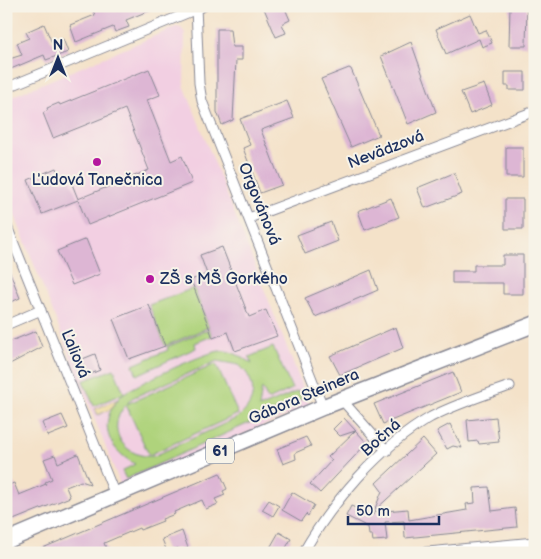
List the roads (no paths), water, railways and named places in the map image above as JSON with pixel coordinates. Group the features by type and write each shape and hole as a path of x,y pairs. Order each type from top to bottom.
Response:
{"main road":[{"name":"Gábora Steinera","path":"6,541 324,407 535,324"}],"street":[{"path":"6,88 199,7"},
{"name":"Orgovánová","path":"199,7 200,90 248,218 324,407"},
{"name":"Nevädzová","path":"248,218 535,111"},
{"name":"Ľaliová","path":"6,224 115,495"},
{"path":"6,325 41,310"},
{"name":"Bočná","path":"303,553 332,508 387,451 432,417 510,386"},
{"path":"342,400 387,451"},
{"path":"417,553 535,542"}],"place":[{"name":"Ľudová Tanečnica","path":"97,162"},
{"name":"ZŠ s MŠ Gorkého","path":"150,279"}]}
